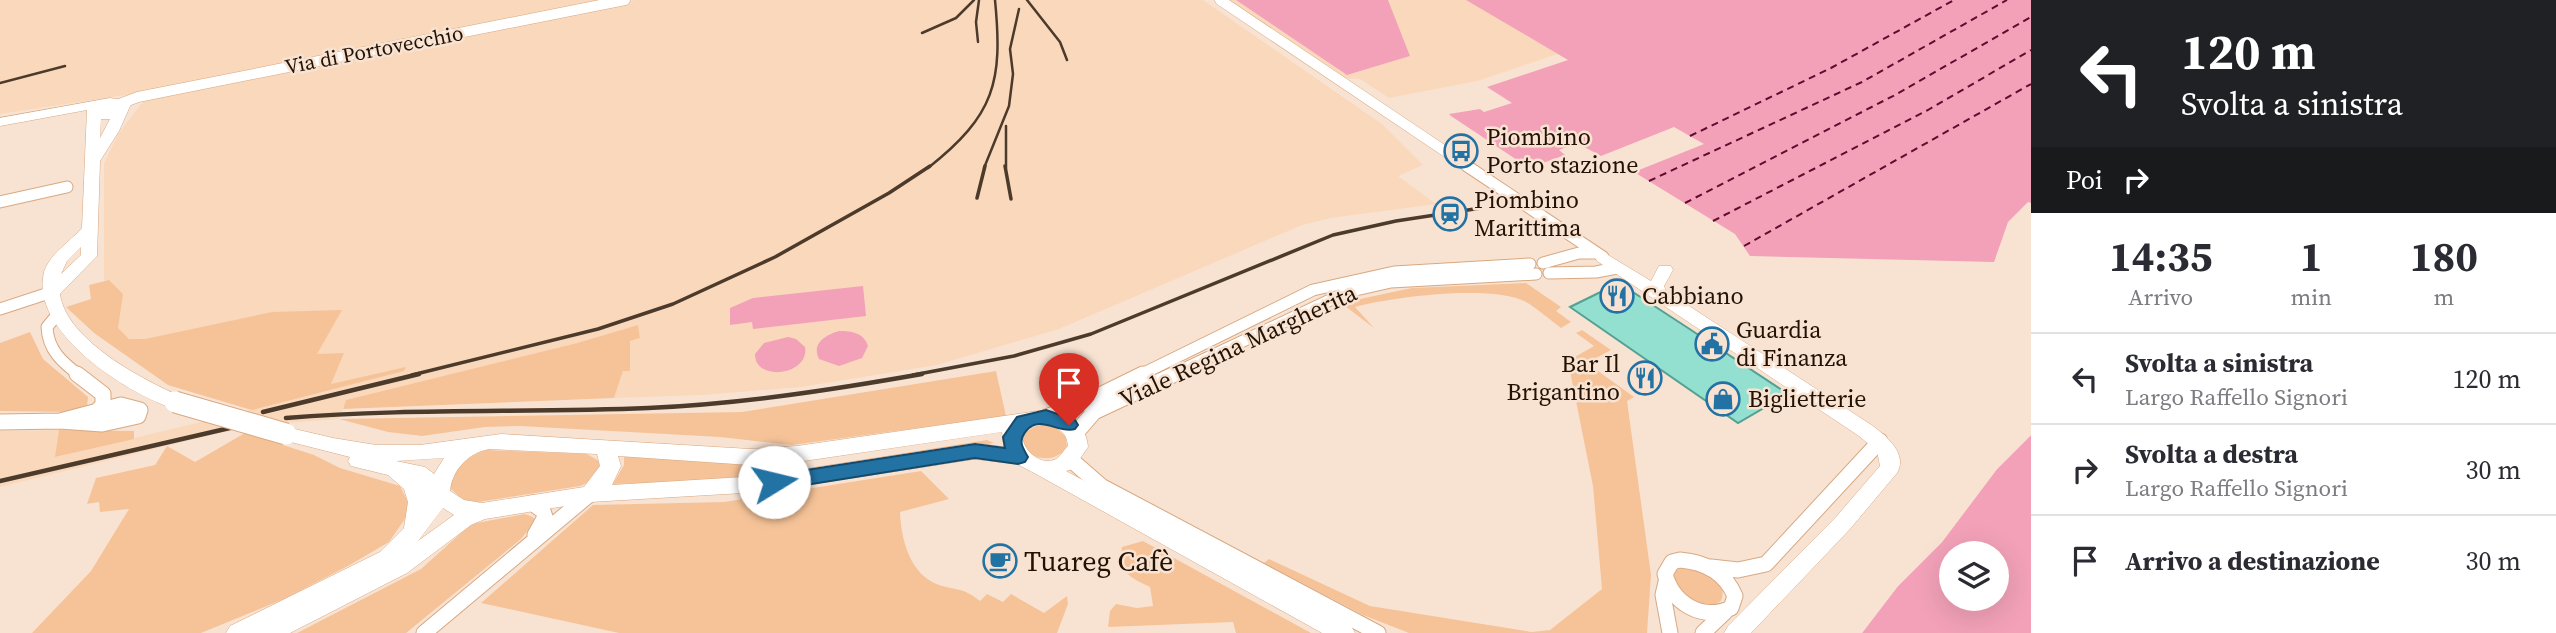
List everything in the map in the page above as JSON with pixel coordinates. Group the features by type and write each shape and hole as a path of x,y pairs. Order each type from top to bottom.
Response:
{"main road":[{"path":"0,122 61,111 118,105 112,131 94,159"},
{"name":"Via di Portovecchio","path":"61,111 105,116 118,105"},
{"path":"52,292 87,260 90,252 93,114"},
{"path":"90,228 54,267 52,292 57,315 88,347 141,387 175,402 334,447 397,455 430,453 476,444 524,442 750,457 791,463 821,463 1019,426 1046,417 1058,419 1076,433 1078,447 1070,459 1061,464 1041,467"},
{"path":"66,255 90,252"},
{"path":"1603,257 1880,442 1890,455 1890,468 1836,531 1727,620"},
{"path":"1660,296 1657,281 1665,270"},
{"path":"1018,457 1011,444 1019,426"},
{"path":"238,633 388,558 403,544 440,492 446,469 476,444"},
{"path":"334,447 355,460 418,473 459,508 482,511"},
{"path":"590,494 606,479 610,471 610,453 603,447"},
{"path":"268,633 398,567 464,519 482,511 590,494 760,484 975,451 1018,457 1041,467 1343,633"},
{"path":"383,467 408,478 418,493 418,513 403,544"}],"street":[{"name":"Via di Portovecchio","path":"118,105 138,97 625,0"},
{"path":"1210,0 1308,67 1330,76"},
{"path":"1220,0 1330,76 1490,178 1556,228 1603,257"},
{"path":"0,202 66,187"},
{"path":"1556,228 1571,256 1583,271"},
{"name":"Viale Regina Margherita","path":"1076,433 1094,412 1347,292 1391,282 1539,269 1571,256 1590,253 1603,257"},
{"name":"Viale Regina Margherita","path":"1046,417 1084,403 1314,290 1334,284 1384,272 1539,269 1583,271 1617,268"},
{"path":"0,309 52,292"},
{"path":"57,315 47,327 48,345 55,355 103,394 103,405 94,414"},
{"path":"0,422 113,423 133,419 140,414 138,408 130,405 115,406 94,414 60,421"},
{"path":"1670,633 1663,595 1665,574 1672,562 1690,560 1735,571 1766,564 1880,442"},
{"path":"1070,459 1101,486 1378,633"},
{"path":"424,633 590,494"},
{"path":"531,541 545,517 543,511 532,503"},
{"path":"1711,567 1726,578 1733,589 1727,620"},
{"path":"1666,582 1678,599 1698,611 1727,620"},
{"path":"1703,633 1727,620"}],"shaded area":[{"path":"0,0 615,0 152,91 0,114"},
{"path":"635,0 1203,0 1382,124 1423,165 1398,176 1436,204 1331,218 1302,225 1059,329 937,365 801,387 702,395 614,398 623,371 630,370 630,341 640,338 638,325 577,343 346,400 339,419 271,424 219,433 0,487 0,431 59,430 56,457 250,410 168,385 103,332 120,291 104,280 104,164 118,134 145,99"},
{"path":"1226,0 1236,0 1347,75 1410,56 1388,0 1466,0 1558,54 1477,81 1389,98 1360,79 1341,78"},
{"path":"1236,0 1388,0 1410,56 1347,75"},
{"path":"1466,0 2031,0 2031,203 2028,202 2008,222 1994,262 1750,256 1735,234 1634,172 1704,144 1674,127 1601,156 1577,143 1559,150 1565,155 1529,168 1451,116 1449,114 1480,109 1484,112 1512,103 1487,87 1568,60"},
{"path":"109,280 123,294 118,328 129,339 145,339 272,312 342,310 317,354 344,353 331,384 406,367 404,371 252,410 168,385 94,333 66,307 91,299 89,285"},
{"path":"1526,283 1561,307 1556,311 1571,322 1561,328 1526,302 1510,297 1467,293 1416,296 1355,307 1374,328 1341,303 1412,288"},
{"path":"863,286 866,316 753,329 752,322 730,325 730,308 753,298"},
{"path":"638,325 640,338 630,341 630,371 623,371 614,398 343,409 346,400 577,343"},
{"path":"1582,330 1611,350 1587,363 1634,397 1627,401 1651,575 1647,633 1409,633 1363,615 1264,563 1269,559 1370,606 1532,632 1550,630 1602,589 1593,486 1568,361 1594,346 1576,333"},
{"path":"839,331 853,332 864,338 868,346 862,358 839,366 819,359 818,344 825,337"},
{"path":"30,332 43,359 88,397 87,407 77,412 0,411 0,343"},
{"path":"788,337 796,339 805,347 804,357 799,364 782,372 772,372 757,363 755,354 764,343"},
{"path":"996,371 1006,416 792,445 720,437 520,426 485,427 422,436 388,432 339,419 742,412"},
{"path":"1042,425 1054,426 1066,437 1067,447 1055,457 1040,458 1030,454 1022,441 1029,430"},
{"path":"59,430 134,431 134,439 55,457"},
{"path":"245,433 314,455 340,468 400,486 407,500 409,513 389,542 348,566 284,599 201,633 32,633 91,571 129,509 100,512 99,502 87,504 96,478 155,465 167,446 195,462"},
{"path":"2031,435 2031,633 1862,633 1898,586 1939,545 1939,611 2009,611 2009,541 1943,541 1997,469"},
{"path":"987,440 994,443 741,480 613,484 624,465 624,454 812,468"},
{"path":"486,450 587,454 599,461 600,469 591,481 580,486 478,502 463,500 451,489 454,475 467,459"},
{"path":"921,471 949,499 900,512 902,533 914,565 929,580 964,591 980,601 987,594 1003,602 1011,594 1044,613 1067,596 1068,604 1057,633 619,633 481,603 593,505 724,502"},
{"path":"525,514 533,517 535,521 521,539 406,633 297,633 421,569 471,524"},
{"path":"1143,541 1311,633 1236,633 1233,622 1108,627 1110,611 1116,604 1137,608 1153,606 1150,587 1127,573 1122,563 1122,547"},
{"path":"1684,567 1705,573 1717,581 1723,593 1721,601 1705,605 1683,596 1677,589 1673,576 1676,570"}],"pier":[{"path":"2031,432 1997,469 1943,541 1939,541 1939,545 1898,586 1862,633 1858,633 1895,584 1940,540 1994,466"}],"building":[{"path":"1619,283 1788,394 1738,423 1570,307"}],"ferry route":[{"path":"1690,136 1831,68 1954,0"},
{"path":"1649,181 1862,82 2007,0"},
{"path":"1685,203 1895,95 2031,17"},
{"path":"1713,221 1928,110 2031,50"},
{"path":"1744,246 2031,84"}],"railway":[{"path":"922,33 956,18 974,0"},
{"path":"978,42 976,22 979,0"},
{"path":"928,168 968,131 990,95 997,53 995,0"},
{"path":"1027,0 1060,42 1067,60"},
{"path":"984,168 1009,106 1013,74 1010,49 1019,9"},
{"path":"0,83 65,66"},
{"path":"1006,126 1006,168"},
{"path":"412,375 598,329 673,304 775,257 889,193 930,166"},
{"path":"977,198 985,166"},
{"path":"1005,166 1011,199"},
{"path":"913,375 1014,356 1091,334 1333,235 1396,221 1481,208"},
{"path":"263,412 419,374"},
{"path":"286,418 377,413 682,406 785,396 922,374"},
{"path":"0,481 234,427"}],"place":[{"name":"Piombino Porto stazione","path":"1461,151"},
{"name":"Piombino Marittima","path":"1450,214"},
{"name":"Cabbiano","path":"1617,296"},
{"name":"Guardia di Finanza","path":"1712,344"},
{"name":"Bar Il Brigantino","path":"1645,378"},
{"name":"Biglietterie","path":"1723,399"},
{"name":"Tuareg Cafè","path":"1000,561"}],"route":[{"path":"774,482 975,451 1018,457 1011,444 1012,437 1024,422 1046,417 1069,425"}]}
